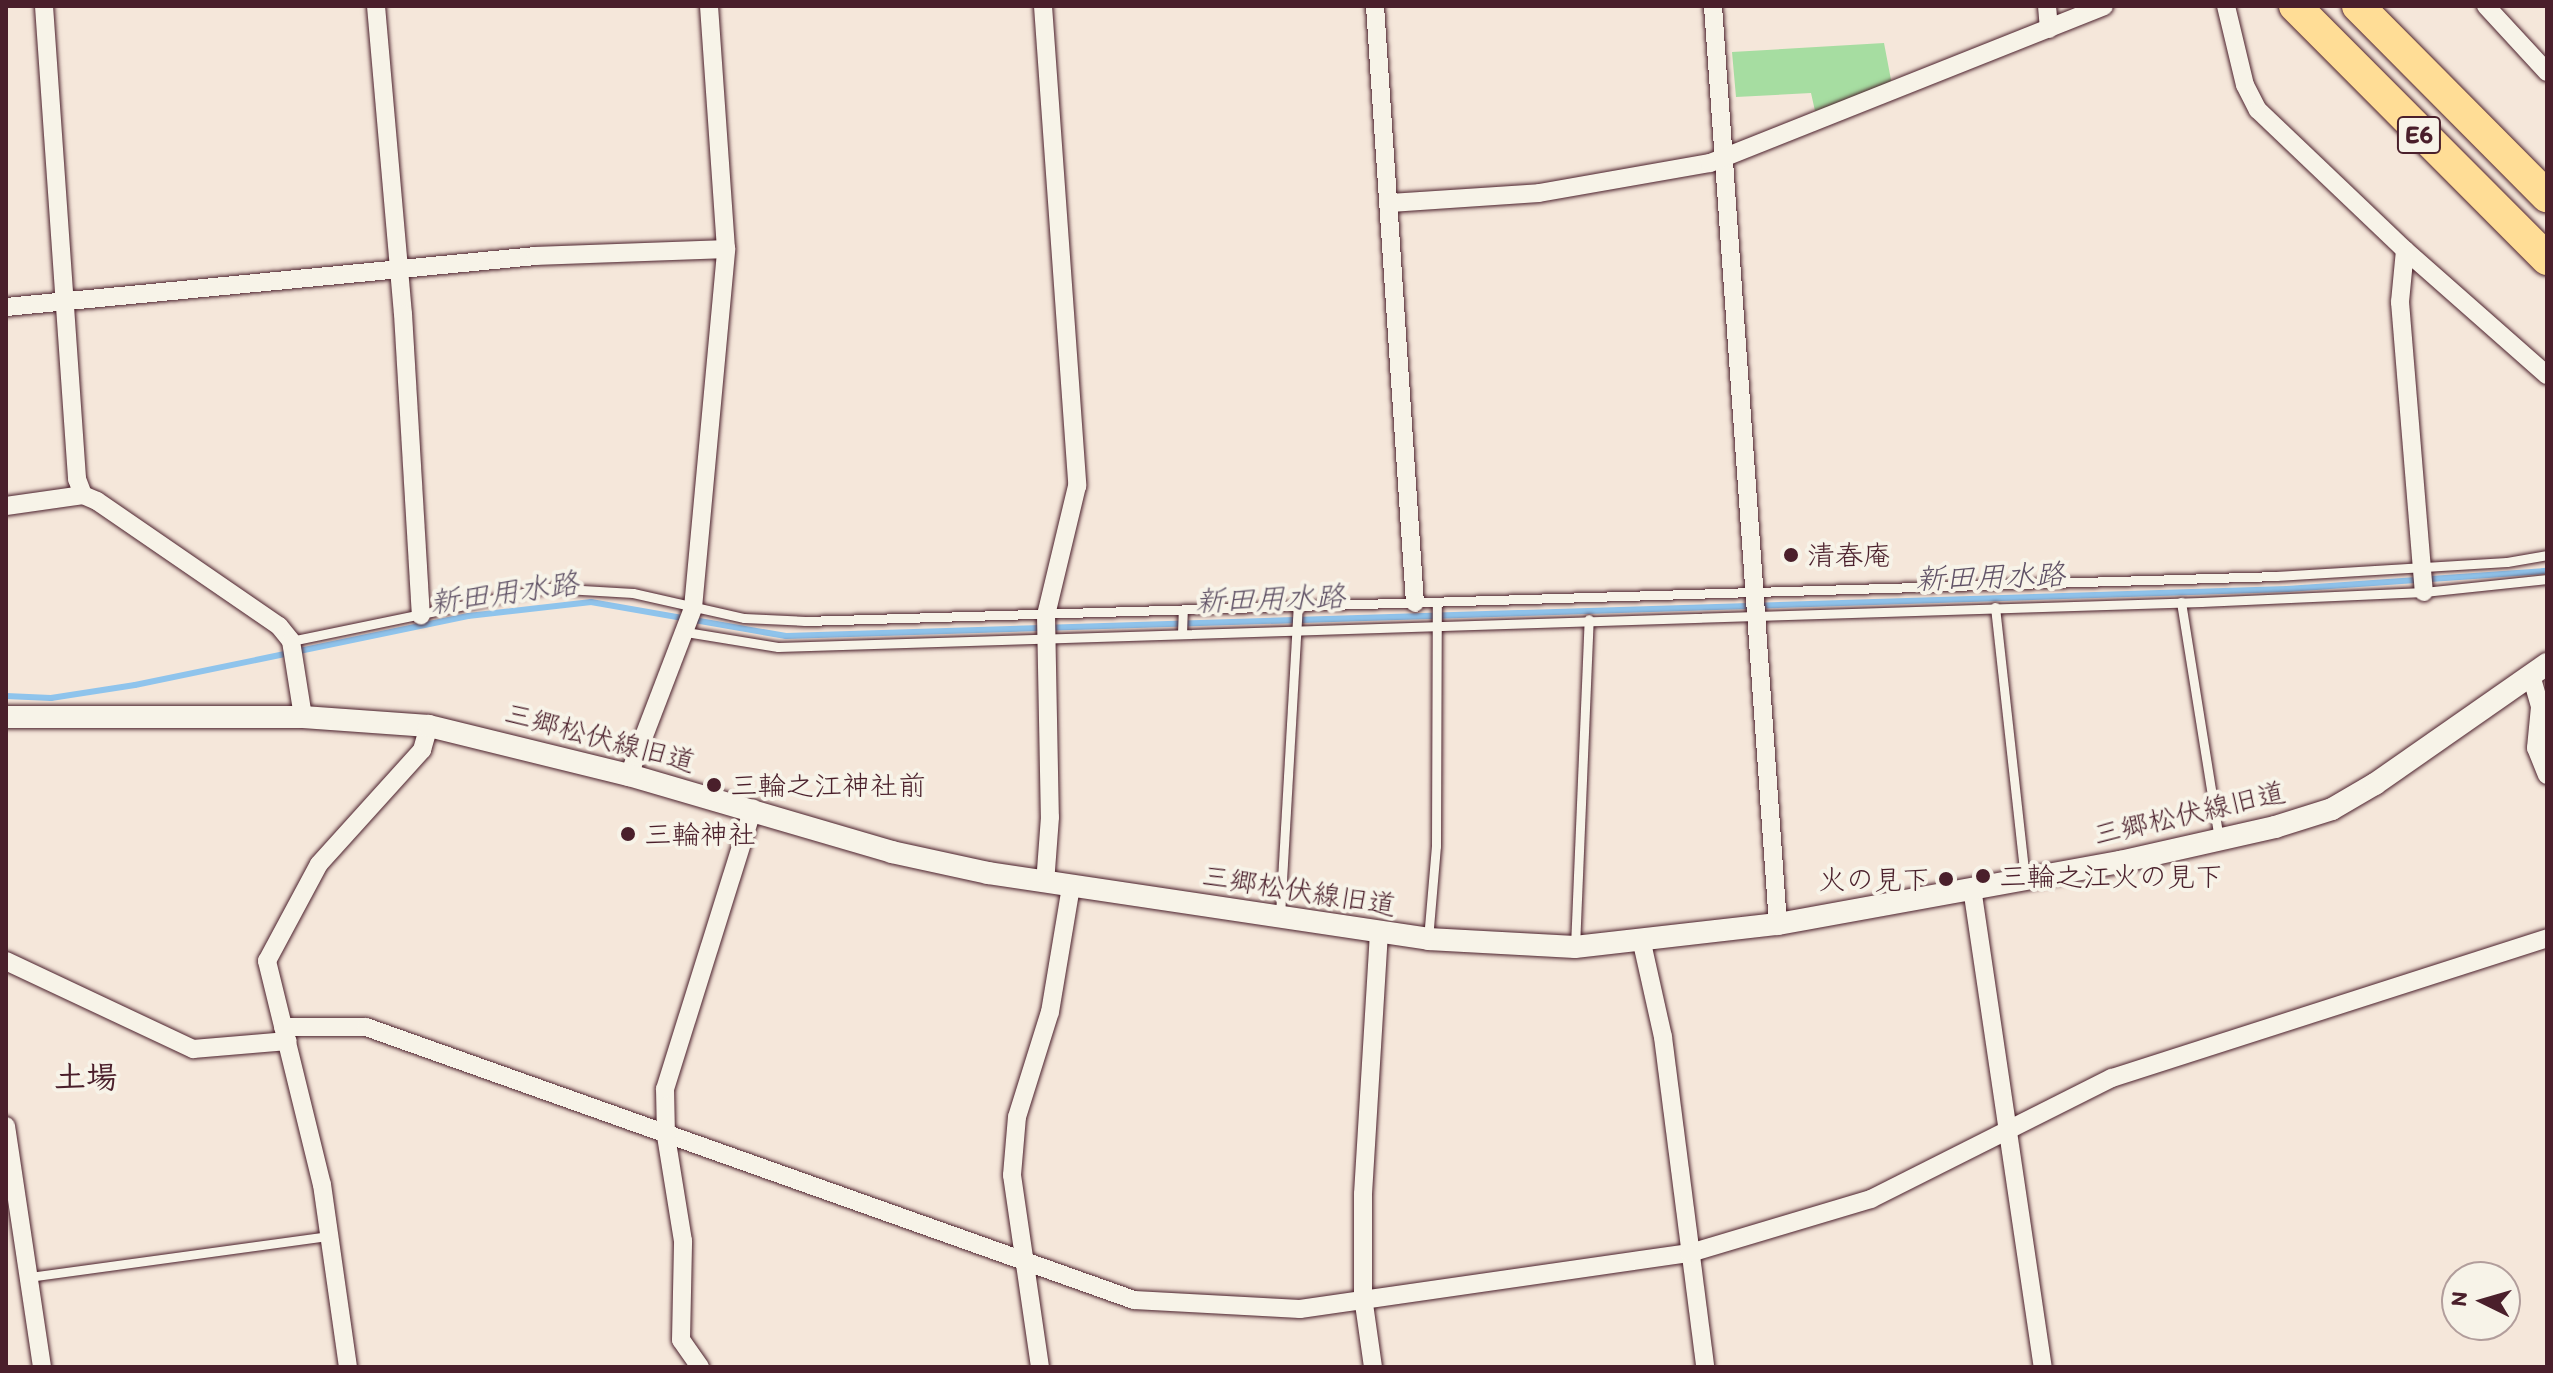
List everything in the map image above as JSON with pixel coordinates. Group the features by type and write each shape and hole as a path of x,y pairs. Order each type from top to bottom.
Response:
{"highway":[{"name":"E6","path":"2295,6 2547,259"},
{"name":"E6","path":"2358,6 2547,196"}],"street":[{"path":"44,6 67,301 77,479 83,495 279,626 291,641 303,717"},
{"path":"376,6 421,615"},
{"path":"629,775 693,608 726,249 709,6"},
{"path":"1043,6 1077,486 1046,615 1050,817 1045,883"},
{"path":"1375,6 1415,603"},
{"path":"1713,6 1778,924"},
{"path":"2047,6 2049,29"},
{"path":"1390,203 1539,193 1724,159 2104,6"},
{"path":"2226,6 2245,85 2258,110 2405,250 2547,375"},
{"path":"2486,6 2547,72"},
{"path":"6,307 398,273 536,256 726,249"},
{"path":"2405,250 2400,302 2424,592"},
{"path":"6,506 83,495"},
{"path":"2539,669 2540,707 2536,748 2547,775"},
{"name":"三郷松伏線旧道","path":"6,717 303,717 429,726 629,775 918,859 1045,883 1379,933 1428,939 1575,947 1642,943 1778,924 2219,841 2332,809 2539,669"},
{"path":"348,1367 330,1236 267,961 319,864 422,750 429,726"},
{"path":"700,1367 681,1340 683,1241 666,1136 665,1089 753,809"},
{"path":"1040,1367 1012,1175 1017,1117 1050,1012 1071,887"},
{"path":"1972,888 2043,1367"},
{"path":"1373,1367 1363,1297 1367,1080 1379,933"},
{"path":"6,961 193,1049 285,1034 366,1027 1134,1300 1300,1309 1363,1297 1612,1268 1690,1253 1871,1199 2112,1078 2547,938"},
{"path":"1642,943 1663,1037 1705,1367"},
{"path":"6,1126 14,1236 29,1277 42,1367"}],"lane":[{"path":"291,641 573,587 633,593 744,618 805,621 1755,593 2422,568 2547,555"},
{"path":"686,632 778,647 2181,602 2424,592 2547,579"},
{"path":"2181,602 2219,841"},
{"path":"1428,939 1436,846 1437,603"},
{"path":"1280,917 1298,606"},
{"path":"1995,607 2025,878"},
{"path":"1182,634 1183,611"},
{"path":"1575,947 1589,619"},
{"path":"29,1277 330,1236"}],"green space":[{"path":"1884,43 1892,85 1815,111 1811,93 1736,97 1732,52"}],"waterway":[{"name":"新田用水路","path":"6,696 51,698 135,685 468,616 591,602 786,636 2287,589 2547,571"}],"place":[{"name":"清春庵","path":"1791,555"},
{"name":"三輪之江神社前","path":"714,785"},
{"name":"三輪神社","path":"628,834"},
{"name":"三輪之江火の見下","path":"1983,876"},
{"name":"火の見下","path":"1946,879"}],"district":[{"name":"土場","path":"86,1077"}]}
